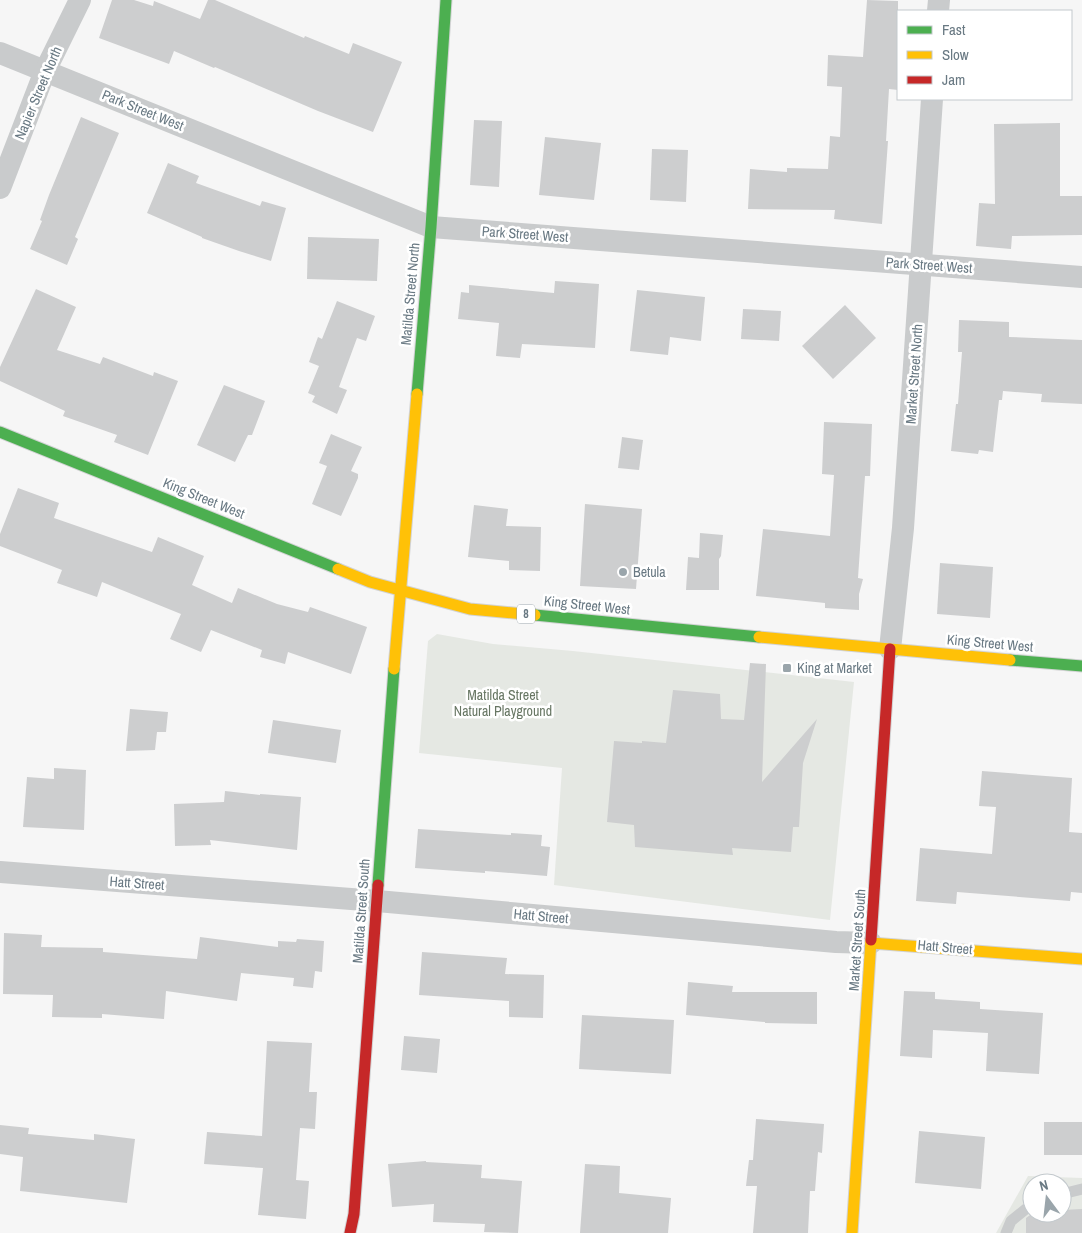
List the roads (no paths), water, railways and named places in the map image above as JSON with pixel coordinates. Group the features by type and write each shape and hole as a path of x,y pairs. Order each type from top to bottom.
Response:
{"street":[{"name":"Napier Street North","path":"0,188 46,71 80,0"},
{"name":"Matilda Street North","path":"400,591 431,227 446,0"},
{"name":"Park Street West","path":"0,52 431,227 1082,277"},
{"name":"Market Street North","path":"890,649 902,528 922,265 932,100"},
{"name":"King Street West","path":"0,432 370,582 470,609 1082,666"},
{"name":"Matilda Street South","path":"350,1233 354,1214 400,591"},
{"name":"Market Street South","path":"852,1233 890,649"},
{"name":"Hatt Street","path":"0,872 377,901 836,942 1082,958"}],"lane":[{"path":"1006,1233 1011,1221 1022,1212"}],"place":[{"name":"Betula","path":"623,572"},
{"name":"King at Market","path":"787,668"}],"park label":[{"name":"Matilda Street Natural Playground","path":"503,704"}]}
